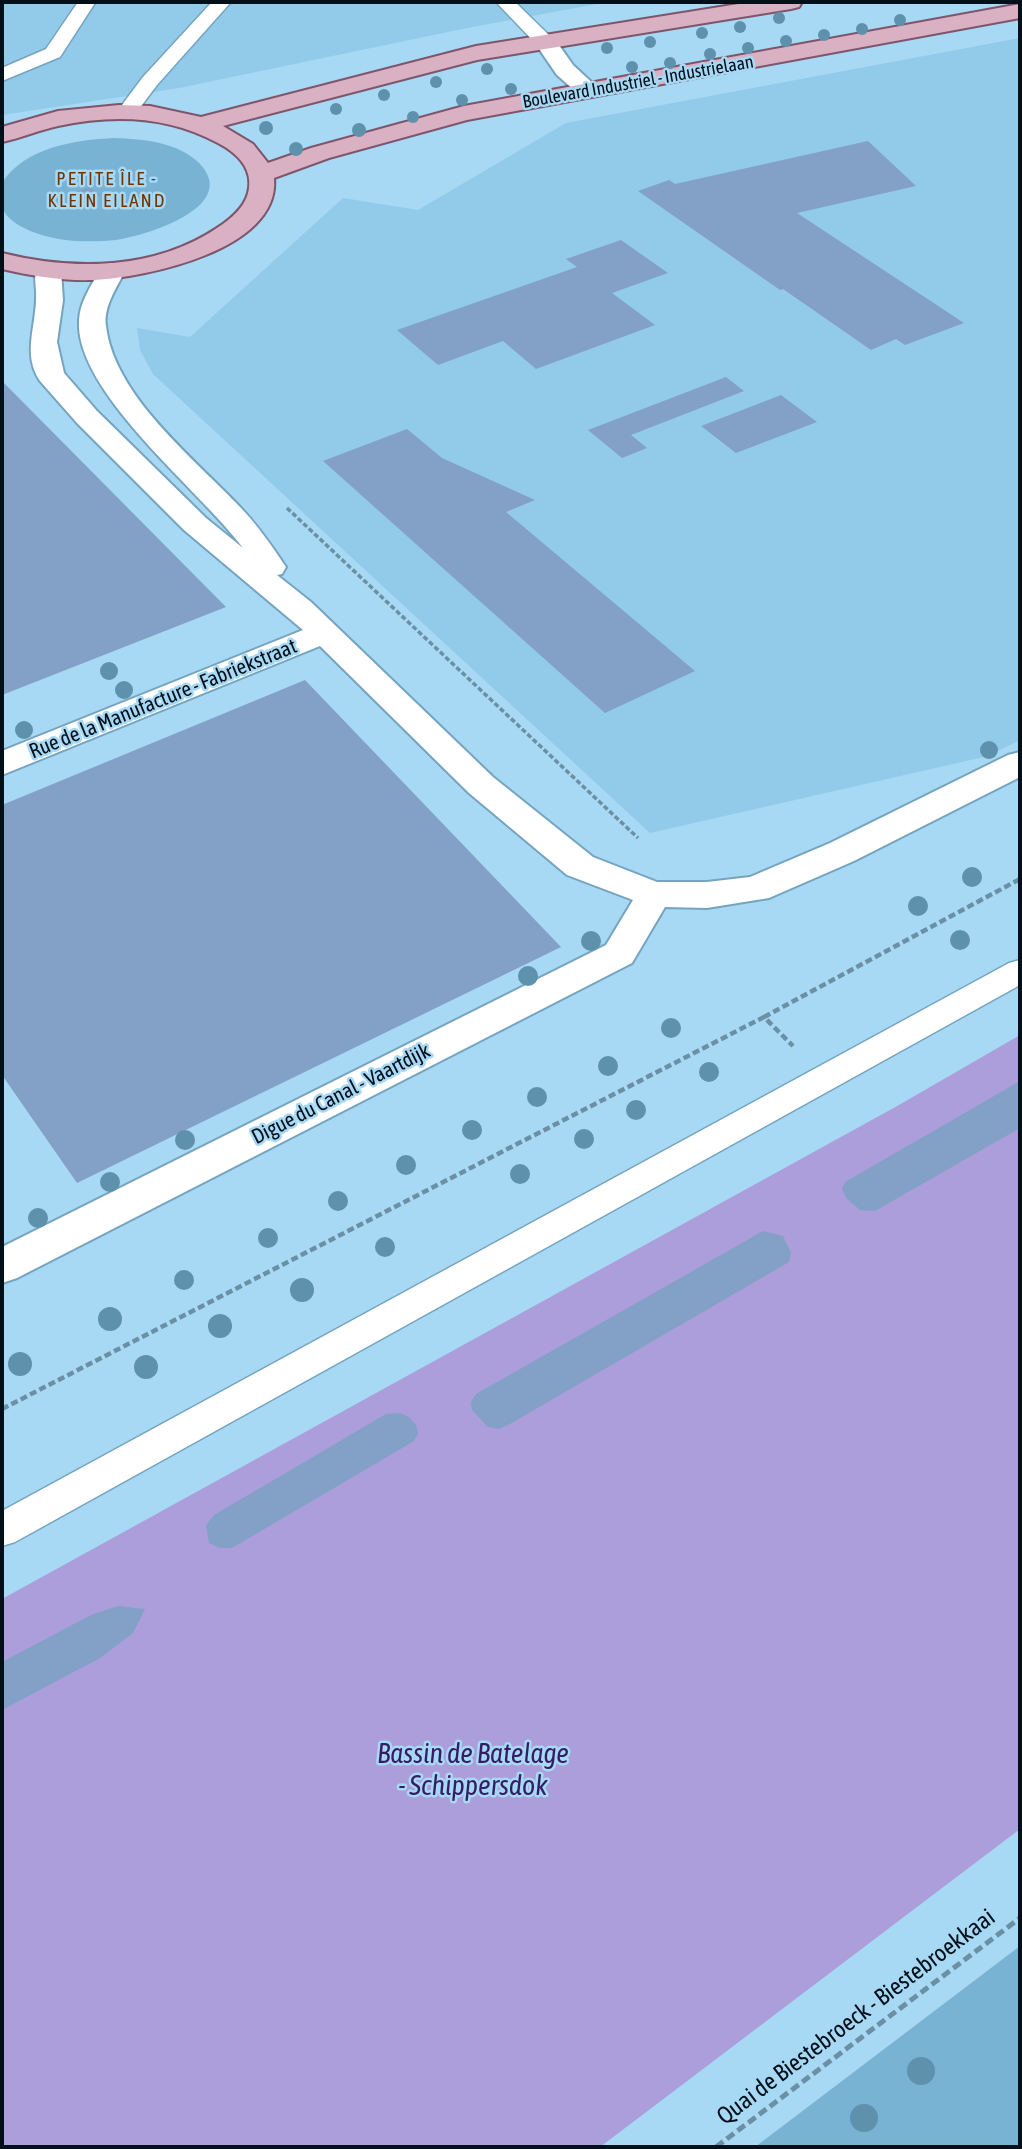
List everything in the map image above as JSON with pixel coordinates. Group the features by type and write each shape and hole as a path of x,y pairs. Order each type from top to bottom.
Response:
{"main road":[{"path":"203,125 221,118 476,53 791,2"},
{"name":"Boulevard Industriel - Industrielaan","path":"261,174 320,152 464,113 1020,11"},
{"path":"2,135 70,116 126,113 166,117 203,125 242,146 255,159 261,174 262,189 256,205 244,220 226,234 176,258 113,271 48,271 2,261"}],"street":[{"path":"546,43 565,70 589,91"},
{"path":"48,271 50,300 43,342 50,375 86,417 195,524 300,609 481,786 580,866 654,894 707,895 756,890 842,852 1020,763"},
{"path":"113,271 97,300 92,325 103,360 116,388 250,537 300,609"},
{"path":"67,394 95,410 118,414 136,412"},
{"name":"Rue de la Manufacture - Fabriekstraat","path":"2,764 324,633"},
{"name":"Digue du Canal - Vaartdijk","path":"2,1266 619,954 654,894"}],"lane":[{"path":"126,113 150,80 222,2"},
{"path":"505,2 546,43"},
{"path":"2,75 52,53 86,3"},
{"path":"2,1530 1020,971"}],"path":[{"path":"278,499 638,838 654,894"},
{"path":"2,1409 764,1017 1020,878"},
{"path":"764,1017 826,1078"},
{"name":"Quai de Biestebroeck - Biestebroekkaai","path":"716,2147 1020,1918"}],"shaded area":[{"path":"2,2 608,2 467,28 179,88 2,115"},
{"path":"1020,38 1020,740 988,756 650,833 153,374 140,350 137,328 190,337 343,198 418,210 566,123"},
{"path":"114,138 137,139 181,150 199,163 209,179 208,193 199,206 184,216 147,232 116,240 80,241 44,236 22,227 6,215 2,203 2,183 24,161 37,153 67,144"},
{"path":"1020,1946 1020,2147 755,2147"}],"water":[{"name":"Bassin de Batelage - Schippersdok","path":"1020,1035 1020,1829 600,2147 2,2147 2,1599 899,1105"}],"building":[{"path":"868,141 916,186 797,213 964,323 905,345 896,339 871,350 638,191 669,180 675,184"},
{"path":"89,187 101,195 81,201 72,193"},
{"path":"621,240 668,273 612,293 655,325 536,369 503,341 438,365 397,330 577,267 566,259"},
{"path":"726,377 744,391 631,435 647,448 622,458 588,430"},
{"path":"2,381 226,607 2,695"},
{"path":"781,395 817,422 736,453 701,426"},
{"path":"407,429 442,458 535,500 506,512 695,671 605,713 323,461"},
{"path":"305,680 561,947 77,1183 2,1075 2,805"},
{"path":"1020,1081 1020,1128 875,1211 860,1210 847,1199 842,1189 845,1182"},
{"path":"763,1231 783,1236 791,1253 789,1262 510,1424 499,1429 488,1427 472,1410 471,1402 476,1394"},
{"path":"400,1413 409,1417 416,1425 418,1433 414,1441 232,1548 220,1548 209,1543 206,1525 214,1515 386,1414"},
{"path":"118,1606 145,1609 133,1633 100,1658 2,1710 2,1662 91,1615"}],"district":[{"name":"PETITE ÎLE - KLEIN EILAND","path":"107,190"}]}
